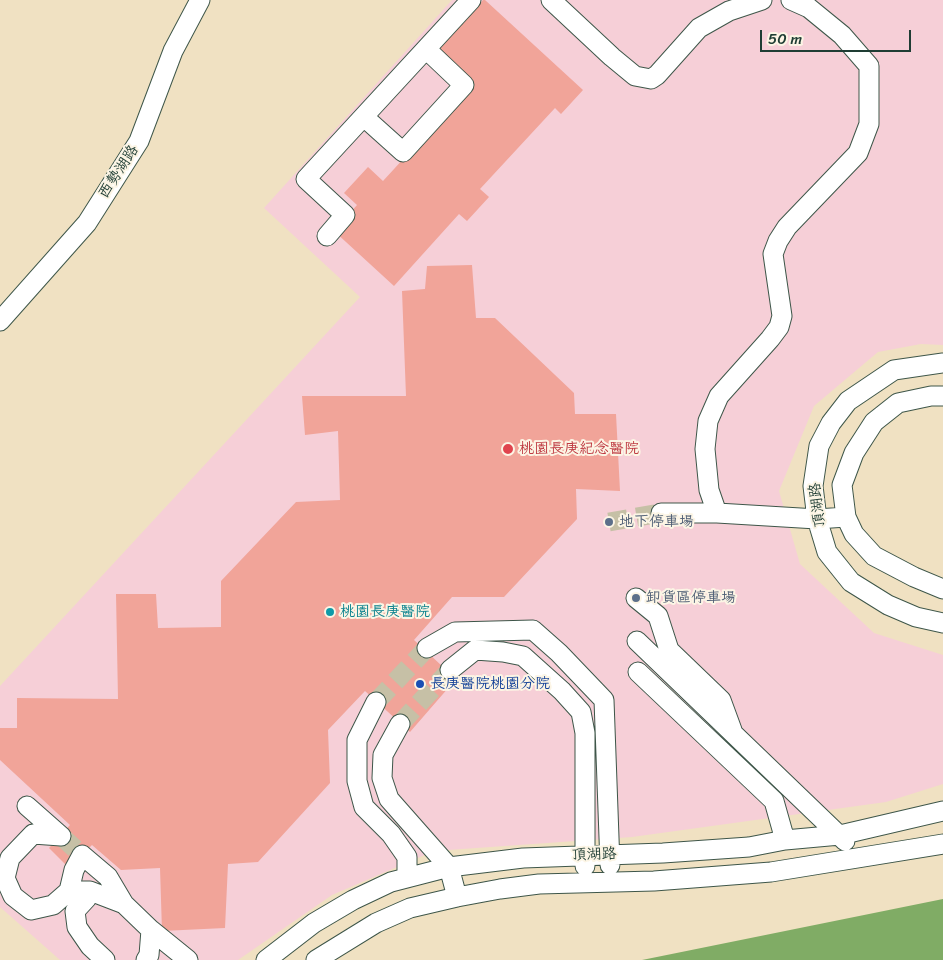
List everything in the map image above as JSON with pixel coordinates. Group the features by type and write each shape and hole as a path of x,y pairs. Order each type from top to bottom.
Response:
{"street":[{"name":"西勢湖路","path":"0,321 87,223 139,141 173,51 200,0"},
{"path":"327,236 345,215 306,179 471,0"},
{"path":"551,0 635,76 651,78 657,75 699,28 729,11 762,0"},
{"path":"718,513 709,490 705,449 708,421 719,396 779,327 782,316 773,254 778,241 787,227 858,153 869,124 869,66 842,35 809,8 791,0"},
{"path":"364,117 403,152 464,85 426,49"},
{"name":"頂湖路","path":"943,363 894,370 848,401 818,446 813,486 817,519 827,552 851,582 888,605 916,616 943,623"},
{"name":"頂湖路","path":"943,396 931,396 898,403 874,422 854,453 842,485 846,517 854,534 874,556 914,577 943,589"},
{"path":"661,513 718,513 817,519 846,517"},
{"path":"636,598 658,616 669,650 722,700 734,733"},
{"path":"427,648 454,632 533,630 559,652 604,700 611,882"},
{"path":"637,641 840,835 859,857"},
{"path":"450,670 475,650 523,656 562,691 581,712 585,734 584,882"},
{"path":"638,672 774,801 785,840"},
{"path":"376,702 357,740 357,781 364,807 391,834 407,857 407,877"},
{"path":"400,724 383,755 382,778 389,799 449,867 457,897"},
{"path":"27,806 61,836 33,834 10,858 5,878 13,896 31,910 53,905 90,891 124,904"},
{"name":"頂湖路","path":"266,960 314,923 353,900 391,882 449,867 523,858 663,853 749,847 785,840 840,835 943,811"},
{"name":"頂湖路","path":"316,960 376,923 410,908 500,889 539,884 654,881 742,874 943,844"},
{"path":"105,960 90,946 76,928 75,911 78,895 74,870 82,855 108,878 124,904 151,930 188,960"},
{"path":"146,960 149,955 151,930"}],"shaded area":[{"name":"桃園長庚紀念醫院","path":"452,0 943,0 943,345 921,344 878,352 814,406 779,491 800,564 874,633 943,655 943,784 886,802 632,837 434,851 332,895 238,960 60,960 0,907 0,686 360,297 264,208"}],"green space":[{"path":"943,899 943,960 642,960"}],"building":[{"path":"483,0 583,90 561,114 555,108 480,189 489,197 467,221 459,214 394,286 334,231 357,205 344,193 368,167 383,181 473,83 437,50"},
{"name":"桃園長庚醫院","path":"472,265 476,318 495,318 574,393 575,414 616,414 620,491 576,489 577,519 504,597 452,597 414,640 456,679 410,732 365,691 328,730 330,783 258,862 228,864 225,928 162,931 160,868 121,870 92,845 69,868 49,848 70,825 0,760 0,728 17,728 17,698 118,699 116,594 156,594 158,628 221,627 221,581 296,502 340,500 338,431 305,435 302,396 406,396 402,291 425,289 427,266"}],"tunnel":[{"path":"609,522 661,513"},
{"path":"376,702 427,648"},
{"path":"400,724 450,670"},
{"path":"61,836 82,855"}],"place":[{"name":"桃園長庚紀念醫院","path":"508,449"},
{"name":"地下停車場","path":"609,522"},
{"name":"卸貨區停車場","path":"636,598"},
{"name":"桃園長庚醫院","path":"330,612"},
{"name":"長庚醫院桃園分院","path":"420,684"}]}
